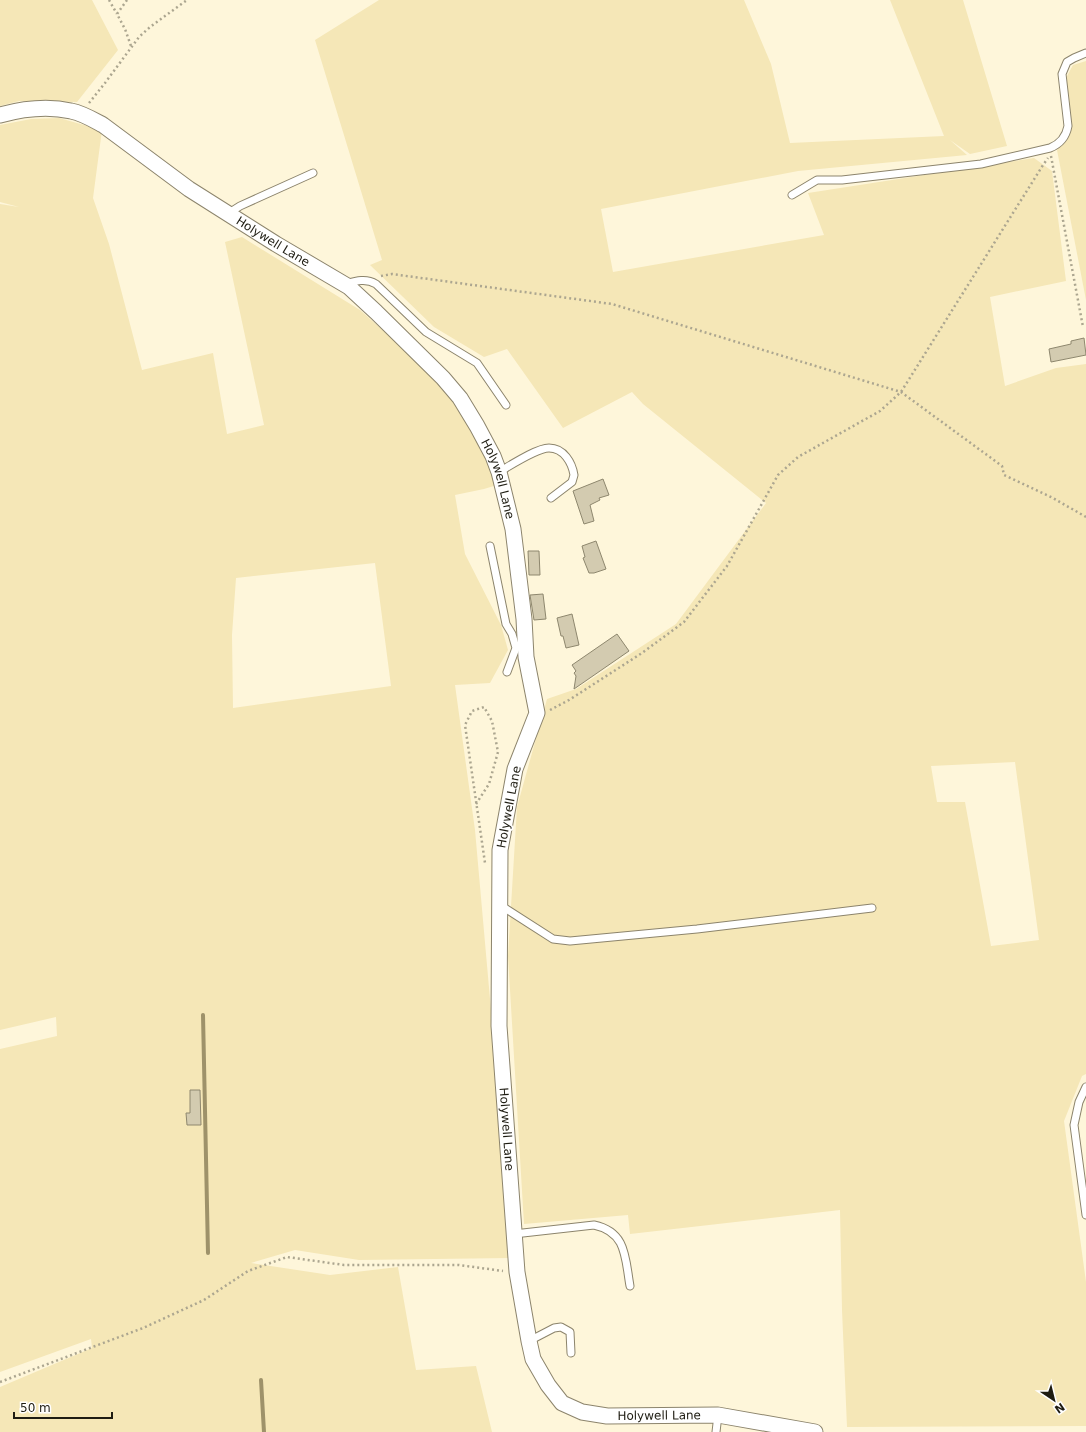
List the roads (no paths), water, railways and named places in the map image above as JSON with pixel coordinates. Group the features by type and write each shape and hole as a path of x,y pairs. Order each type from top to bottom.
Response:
{"street":[{"name":"Holywell Lane","path":"0,115 14,111 49,108 71,111 87,116 102,125 189,189 343,284 376,312 443,378 460,398 493,456 499,472 513,529 524,619 526,657 537,713 515,769 500,850 499,1026 517,1272 533,1359 548,1385 562,1403 582,1412 608,1416 718,1415 815,1432"}],"lane":[{"path":"792,195 817,180 842,180 981,164 1050,148 1057,145 1067,132 1068,126 1062,74 1067,62 1086,53"},
{"path":"229,213 240,206 313,172"},
{"path":"343,284 361,280 370,280 376,284 426,332 477,363 484,371 506,405"},
{"path":"499,472 540,450 549,448 565,454 574,475 572,482 551,498"},
{"path":"490,546 506,624 512,634 516,648 507,672"},
{"path":"512,634 524,619"},
{"path":"500,905 552,939 570,941 697,929 872,908"},
{"path":"1086,1087 1079,1102 1074,1125 1086,1215"},
{"path":"514,1234 594,1225 607,1228 619,1240 623,1247 630,1286"},
{"path":"529,1341 554,1328 561,1327 570,1332 571,1353"},
{"path":"716,1432 718,1415"}],"waterway":[{"path":"203,1015 208,1253"},
{"path":"261,1380 264,1432"}]}
